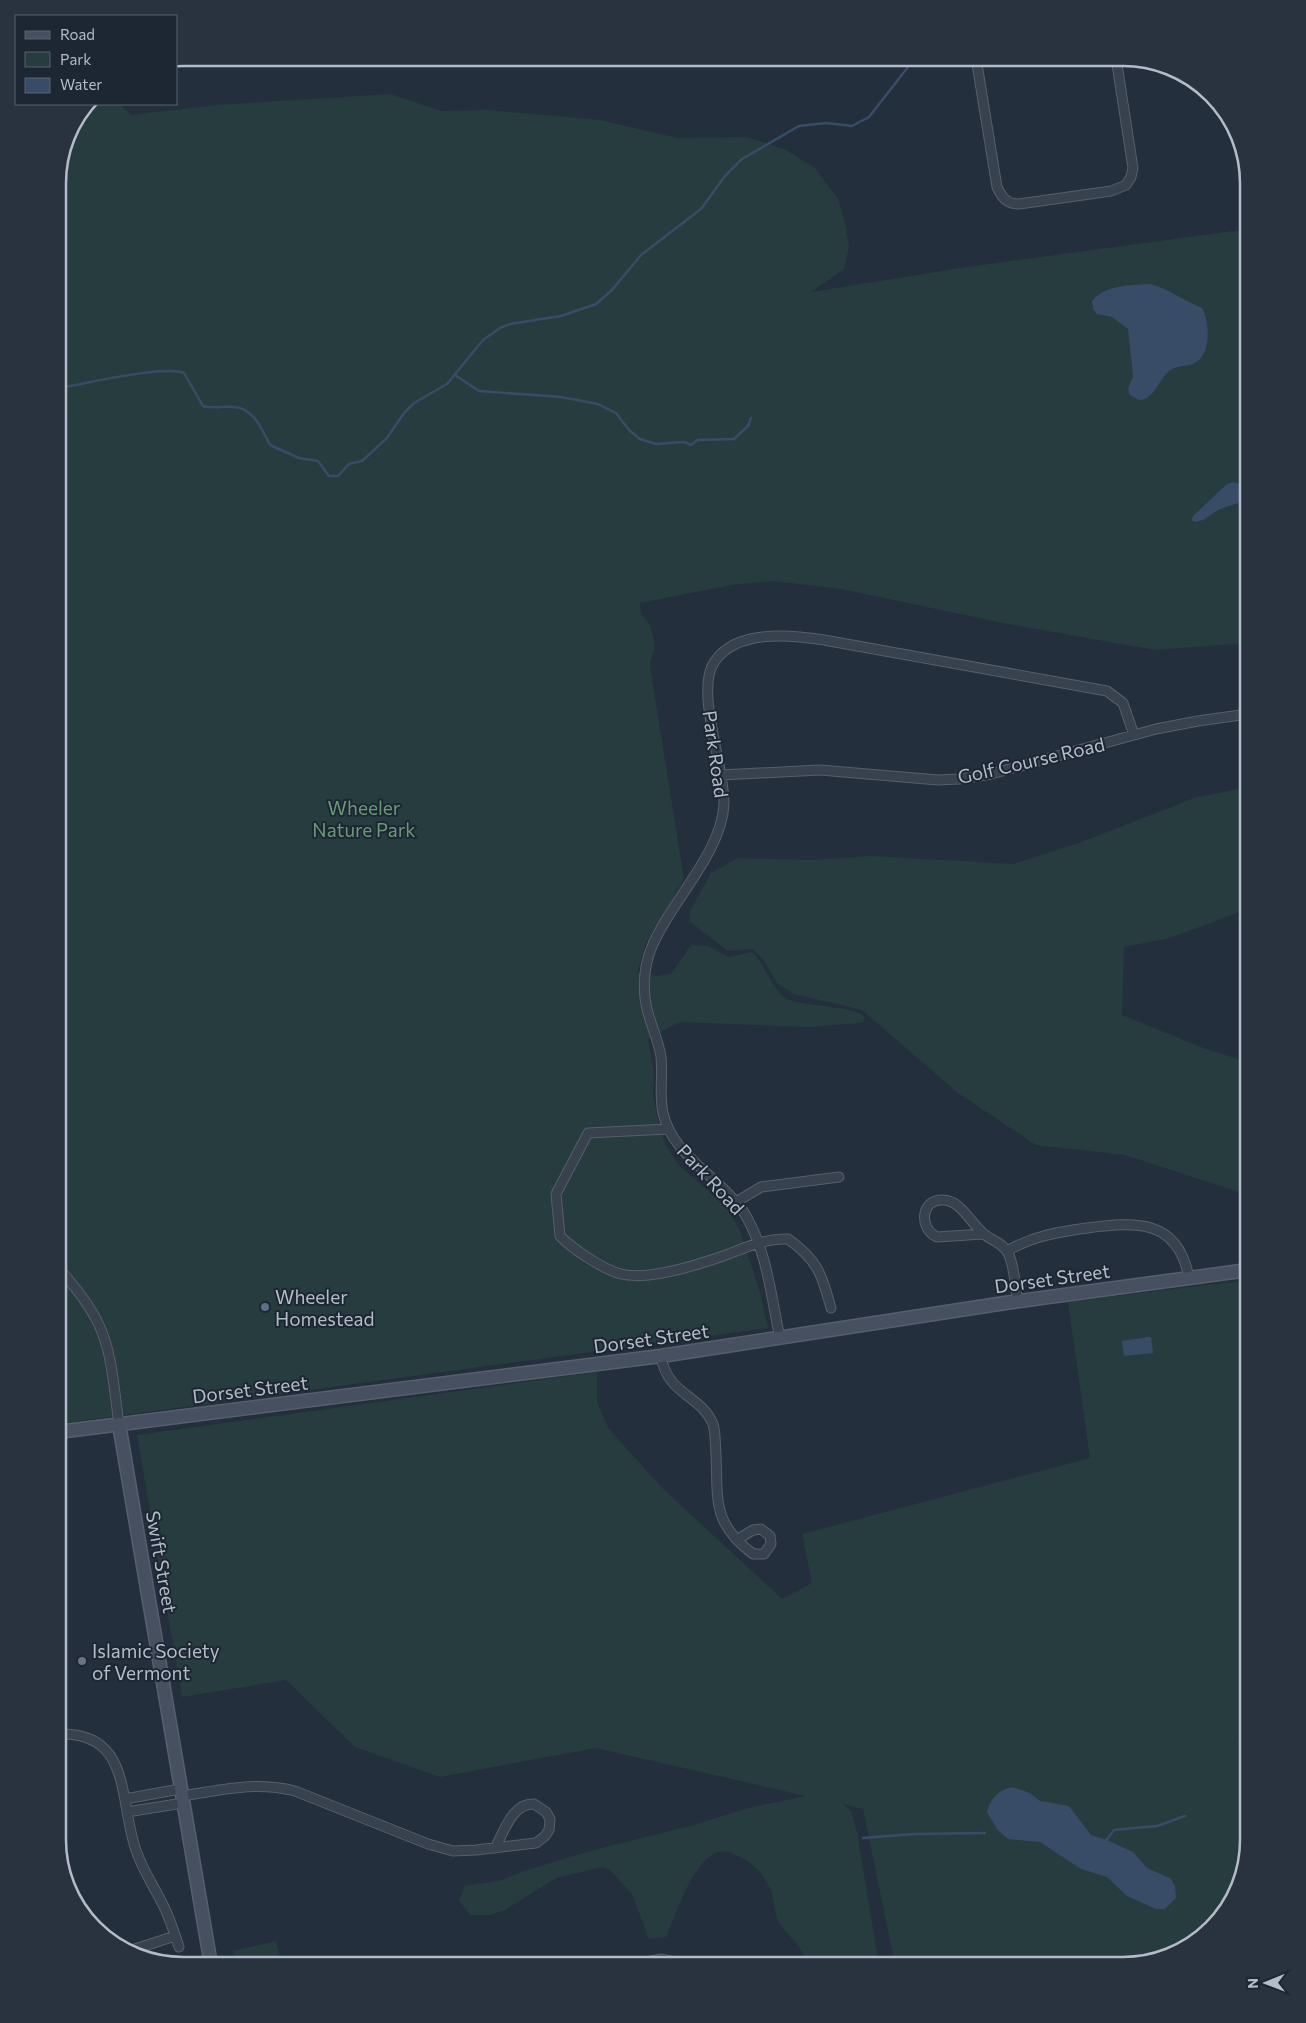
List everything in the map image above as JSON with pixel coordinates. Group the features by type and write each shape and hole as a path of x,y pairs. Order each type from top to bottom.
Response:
{"street":[{"path":"977,67 997,187 1000,194 1008,202 1019,204 1118,189 1129,181 1133,164 1117,67"},
{"name":"Park Road","path":"780,1338 758,1242 736,1202 720,1184 682,1150 668,1129 661,1101 661,1056 646,1006 646,970 655,940 717,834 724,806 721,775 708,697 708,675 713,663 723,652 739,644 765,637 797,636 824,640 1101,690 1113,694 1122,703 1129,716 1134,735"},
{"name":"Golf Course Road","path":"721,775 820,770 938,780 959,780 991,774 1188,722 1240,715"},
{"path":"668,1129 588,1133 556,1194 560,1236 574,1250 621,1274 652,1274 711,1260 758,1242 788,1239 804,1250 821,1273 832,1308"},
{"path":"736,1202 761,1187 838,1177"},
{"path":"984,1234 937,1237 927,1229 924,1221 925,1213 929,1206 936,1201 949,1200 984,1234 997,1241 1007,1251 1012,1262 1018,1302"},
{"path":"1007,1251 1023,1242 1052,1233 1122,1223 1136,1224 1157,1230 1171,1241 1185,1262 1188,1278"},
{"name":"Dorset Street","path":"66,1431 661,1356 1018,1302 1240,1271"},
{"name":"Swift Street","path":"66,1277 90,1307 104,1338 209,1956"},
{"path":"661,1356 667,1377 704,1411 711,1421 715,1433 719,1513 724,1525 738,1540"},
{"path":"66,1735 86,1737 107,1752 119,1771 137,1854 163,1903 179,1947"},
{"path":"125,1799 182,1796 251,1786 280,1788 295,1791 437,1847 461,1851 495,1848 536,1843 543,1839 550,1826 546,1812 534,1804 520,1807 514,1812 495,1848"},
{"path":"127,1812 182,1796"},
{"path":"139,1948 175,1936"}],"green space":[{"name":"Wheeler Nature Park","path":"390,94 441,111 488,110 599,120 678,138 747,137 786,150 815,168 838,199 846,226 849,247 844,269 811,292 967,267 1240,230 1240,644 1155,650 1008,624 841,589 773,581 731,585 640,603 641,614 650,626 654,642 650,666 684,879 646,943 637,973 657,976 671,974 691,945 708,946 729,957 752,952 783,997 797,1002 851,1011 864,1016 864,1021 861,1023 808,1027 679,1022 648,1039 654,1074 653,1095 665,1144 678,1164 728,1209 740,1231 760,1293 768,1328 66,1423 67,176 70,153 75,139 86,118 96,105 120,105 131,115 217,105"},
{"path":"1240,789 1240,912 1170,938 1124,947 1122,1015 1206,1049 1240,1060 1240,1192 1125,1155 1036,1145 958,1093 862,1010 794,994 778,984 763,959 753,949 728,951 689,921 690,911 711,873 738,858 812,860 870,856 1013,864 1082,842 1194,798"},
{"path":"1240,1281 1239,1855 1231,1884 1216,1911 1200,1928 1174,1945 1153,1953 1122,1957 893,1957 863,1809 843,1804 851,1811 857,1832 878,1957 804,1957 780,1924 771,1891 762,1875 749,1862 726,1852 713,1854 698,1870 679,1904 666,1937 649,1939 632,1894 610,1870 603,1867 556,1878 505,1910 490,1915 470,1915 459,1900 465,1886 502,1880 524,1871 590,1851 694,1825 748,1808 806,1796 596,1748 440,1777 355,1747 286,1680 182,1697 137,1435 597,1372 597,1402 609,1429 660,1486 782,1599 812,1583 802,1534 1090,1458 1068,1302"},
{"path":"276,1941 280,1956 234,1956 233,1951"}],"water":[{"path":"1150,284 1163,288 1202,308 1207,322 1208,338 1204,354 1199,360 1193,364 1171,370 1164,376 1152,394 1139,400 1130,395 1128,389 1133,376 1128,329 1112,317 1097,314 1093,309 1092,301 1097,296 1111,289"},
{"path":"1234,482 1240,485 1238,503 1220,509 1203,520 1195,522 1192,520 1193,516 1227,484"},
{"path":"1151,1337 1153,1353 1124,1356 1122,1341"},
{"path":"1012,1787 1030,1793 1040,1801 1069,1806 1091,1835 1133,1852 1147,1868 1170,1878 1175,1886 1176,1898 1165,1909 1156,1909 1127,1896 1107,1877 1081,1869 1040,1842 1008,1839 997,1829 987,1812 990,1803 996,1795"}],"waterway":[{"path":"67,386 141,373 159,371 184,373 203,406 234,407 247,411 256,421 270,445 299,458 318,461 329,476 338,476 349,464 362,461 387,438 404,413 414,403 447,384 483,340 500,328 510,324 561,316 596,304 612,290 641,255 701,209 725,176 742,159 799,126 826,123 852,126 869,117 908,67"},
{"path":"455,375 479,391 561,397 598,404 616,413 629,430 640,439 656,444 684,442 691,445 698,440 734,439 748,426 751,418"},
{"path":"1105,1842 1114,1830 1157,1826 1185,1816"},
{"path":"863,1838 914,1834 985,1833"}],"place":[{"name":"Wheeler Homestead","path":"265,1307"},
{"name":"Islamic Society of Vermont","path":"82,1661"}]}
